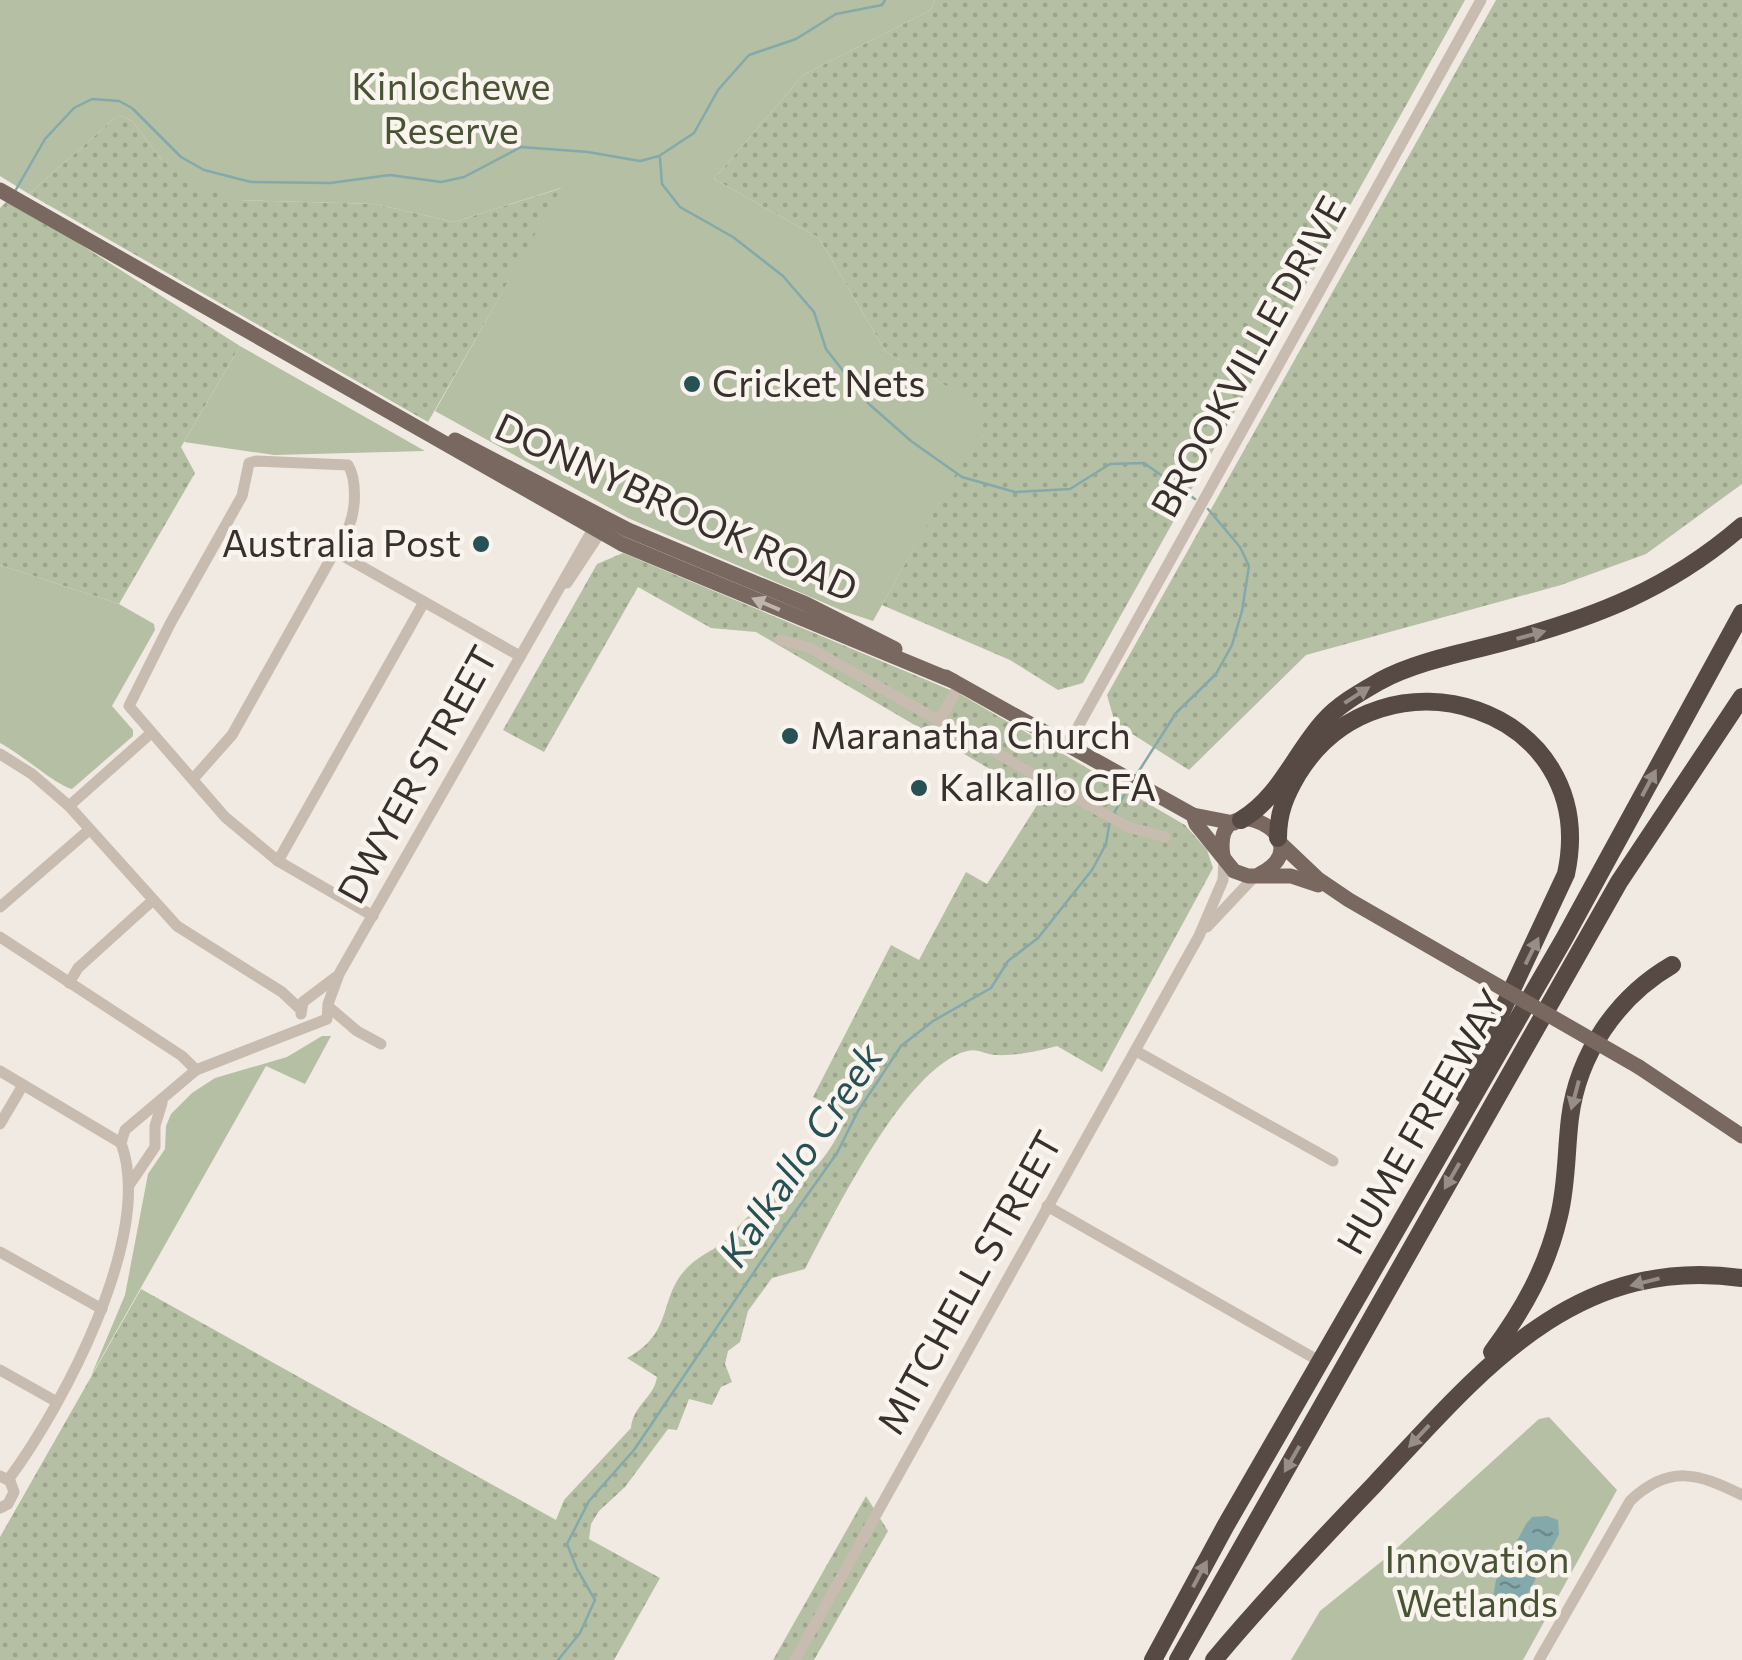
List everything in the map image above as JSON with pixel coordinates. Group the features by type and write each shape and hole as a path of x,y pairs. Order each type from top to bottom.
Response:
{"highway":[{"path":"1238,821 1254,812 1286,776 1325,720 1375,684 1418,666 1556,628 1631,601 1681,572 1742,526"},
{"name":"HUME FREEWAY","path":"1153,1660 1226,1525 1603,869 1742,614"},
{"name":"HUME FREEWAY","path":"1178,1660 1619,882 1742,697"},
{"path":"1278,840 1283,801 1310,757 1334,734 1358,719 1401,704 1460,705 1510,724 1542,753 1564,793 1571,849 1562,887 1416,1198"},
{"path":"1468,1384 1519,1315 1547,1258 1560,1212 1570,1114 1585,1064 1620,1006 1672,965"},
{"path":"1214,1660 1264,1601 1468,1384 1530,1331 1583,1301 1664,1278 1742,1278"}],"main road":[{"name":"DONNYBROOK ROAD","path":"0,190 370,398 481,452 600,527 840,620 1069,743 1193,815 1238,821"},
{"name":"DONNYBROOK ROAD","path":"1193,815 1223,858"},
{"path":"1349,900 1299,878 1241,874 1223,858 1223,837 1238,821 1250,818 1267,824 1318,879 1349,900 1742,1127"},
{"path":"1258,875 1273,865 1278,840"},
{"path":"1640,1067 1742,1136"}],"street":[{"name":"BROOKVILLE DRIVE","path":"1069,743 1481,0"},
{"path":"192,779 232,734 336,552 353,512 353,473 348,464 249,463 242,496 129,702 130,710 150,734 225,817 278,861 373,916"},
{"name":"DWYER STREET","path":"324,1022 339,974 548,605 581,566 600,527"},
{"path":"336,552 520,656"},
{"path":"278,861 424,602"},
{"name":"DONNYBROOK ROAD","path":"780,640 808,647 1121,823 1165,838"},
{"path":"939,721 956,682"},
{"path":"69,806 150,734"},
{"path":"0,754 32,774 69,806 177,926 282,992 304,1016 349,1023"},
{"path":"0,907 89,830"},
{"name":"MITCHELL STREET","path":"795,1660 1200,936 1223,880 1223,858"},
{"name":"MITCHELL STREET","path":"1200,936 1258,875"},
{"path":"68,983 78,968 152,901"},
{"path":"0,937 182,1056 196,1070"},
{"name":"DWYER STREET","path":"304,1016 304,1002 339,974"},
{"path":"282,992 313,996 381,1044"},
{"path":"0,1508 13,1497 13,1486 4,1478 34,1444 82,1357 102,1309 118,1256 130,1184 124,1148 130,1125 196,1070 279,1038 304,1016"},
{"path":"1136,1051 1332,1161"},
{"path":"0,1071 94,1124 135,1158 145,1157"},
{"path":"0,1124 22,1085"},
{"path":"130,1184 145,1157 154,1150 158,1114 166,1094"},
{"path":"94,1124 146,1125 156,1135"},
{"path":"1046,1206 1320,1362"},
{"path":"0,1252 102,1309"},
{"path":"0,1370 56,1402"},
{"path":"1538,1660 1630,1501 1646,1486 1662,1478 1708,1478 1742,1495"}],"green space":[{"name":"Kinlochewe Reserve","path":"0,0 935,0 931,10 803,75 714,179 819,238 886,352 991,411 873,621 843,611 628,518 435,411 561,188 454,222 375,204 238,200 184,179 161,159 132,121 118,115 29,194 0,176"},
{"path":"935,0 1465,0 1083,683 1058,690 1010,660 882,605 990,411 886,352 819,238 714,179 803,75 931,10"},
{"path":"1496,0 1742,0 1742,484 1646,554 1561,585 1306,655 1189,770 1115,723 1107,695"},
{"path":"118,115 132,121 161,159 238,200 375,204 454,222 562,188 428,422 29,194"},
{"path":"9,199 240,346 181,447 195,473 119,604 0,565 0,208"},
{"path":"240,346 425,451 274,455 184,442"},
{"path":"623,553 960,694 1185,825 1207,850 1213,868 1102,1072 1057,1046 1011,1055 971,1050 943,1063 896,1112 853,1180 805,1269 772,1278 748,1311 740,1342 728,1351 725,1364 732,1382 721,1387 712,1405 689,1399 677,1430 668,1429 625,1487 591,1524 589,1539 660,1578 614,1660 0,1660 0,1537 141,1289 556,1520 564,1500 631,1428 635,1413 652,1391 657,1377 627,1358 653,1337 679,1278 755,1211 803,1179 831,1147 848,1115 813,1097 891,945 919,960 966,872 987,884 1041,799 756,632 711,628 638,587 544,752 503,730 597,564"},
{"path":"0,565 119,604 154,624 155,630 112,706 133,730 133,736 72,789 0,743"},
{"path":"322,1036 331,1036 305,1084 266,1066 91,1376 125,1295 148,1174 165,1149 171,1114 215,1078 287,1057"},
{"name":"Innovation Wetlands","path":"1549,1417 1617,1490 1523,1660 1291,1660 1320,1611 1387,1557 1539,1419"},
{"path":"866,1496 888,1531 814,1660 773,1660"}],"water":[{"path":"1532,1517 1558,1520 1559,1534 1522,1605 1503,1610 1493,1597 1496,1580 1526,1524"}],"waterway":[{"path":"14,193 45,139 74,108 92,99 119,101 132,108 181,157 204,170 251,182 330,183 390,175 441,182 464,177 521,147 640,161 659,156 694,133 718,90 749,55 796,39 836,14 882,5 885,0"},
{"name":"Kalkallo Creek","path":"660,158 662,184 680,207 733,237 783,276 814,312 826,349 869,404 911,441 962,477 1015,492 1070,489 1110,464 1144,463 1195,499"},
{"name":"Kalkallo Creek","path":"1137,774 1176,713 1216,674 1232,645 1242,611 1249,566 1240,547 1208,509"},
{"name":"Kalkallo Creek","path":"1114,813 1130,785"},
{"name":"Kalkallo Creek","path":"558,1660 580,1633 595,1600 567,1544 589,1501 634,1450 837,1153 858,1111 901,1046 933,1021 991,988 1008,961 1038,938 1092,870 1106,844 1110,820"}],"place":[{"name":"Cricket Nets","path":"692,384"},
{"name":"Australia Post","path":"481,544"},
{"name":"Maranatha Church","path":"790,736"},
{"name":"Kalkallo CFA","path":"919,788"}]}
